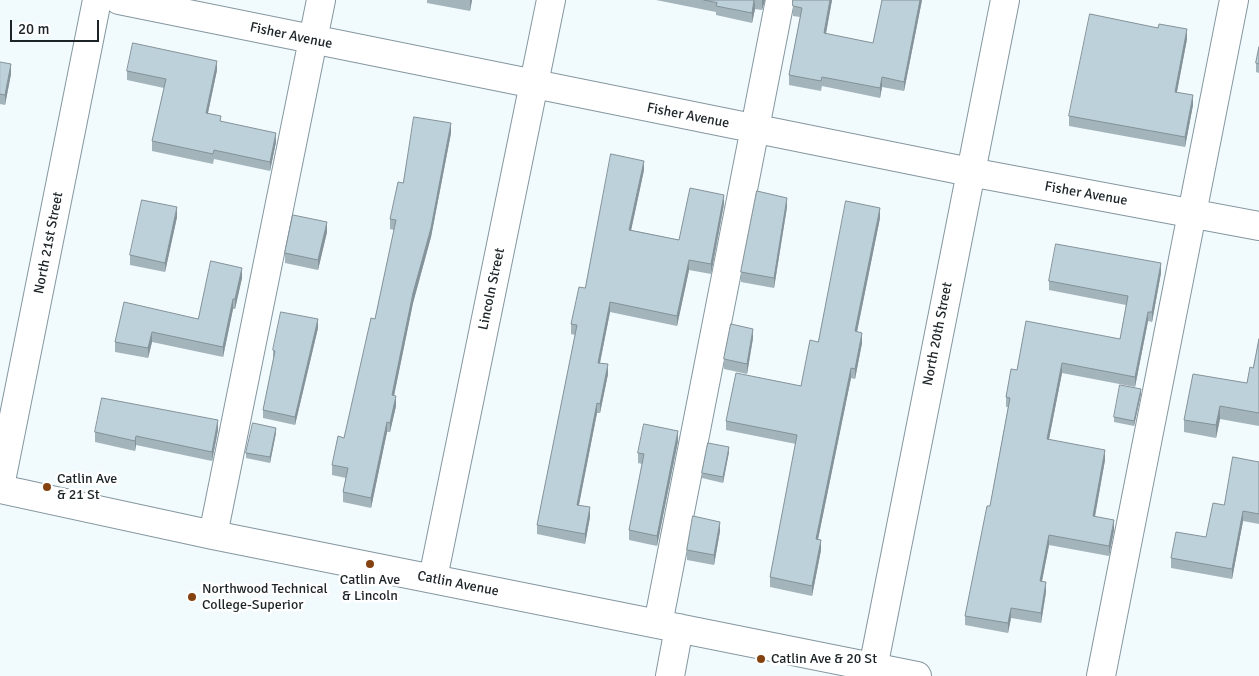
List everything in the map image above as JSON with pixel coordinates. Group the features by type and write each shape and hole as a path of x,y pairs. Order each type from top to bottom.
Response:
{"street":[{"name":"North 21st Street","path":"0,487 97,0"},
{"name":"Fisher Avenue","path":"119,0 313,41 970,172 1259,226"},
{"path":"213,535 321,0"},
{"name":"Lincoln Street","path":"433,578 552,0"},
{"path":"670,676 668,626 754,129 780,0"},
{"name":"North 20th Street","path":"873,668 1005,0"},
{"path":"1101,676 1234,0"},
{"name":"Catlin Avenue","path":"0,487 213,535 917,676"}],"building":[{"path":"704,0 754,0 752,13 716,6 717,3"},
{"path":"793,0 830,0 824,33 873,43 882,0 920,0 904,82 882,77 880,88 822,77 821,81 789,75 802,8 793,6"},
{"path":"1090,14 1158,28 1159,24 1187,29 1175,92 1193,95 1185,137 1069,116"},
{"path":"133,43 217,61 206,113 221,116 220,121 276,133 270,162 214,150 213,154 152,141 166,79 127,71"},
{"path":"1259,47 1259,64 1256,63"},
{"path":"0,62 11,64 5,95 0,94"},
{"path":"414,117 451,123 431,228 413,293 392,395 396,396 390,423 387,422 371,498 343,492 348,468 332,465 338,436 344,438 371,318 375,319 396,220 390,219 398,182 403,183"},
{"path":"611,154 644,161 629,230 679,240 690,188 724,195 711,264 689,260 677,316 610,302 598,363 608,364 600,404 597,403 577,505 590,507 585,534 537,525 577,325 571,324 579,287 585,288"},
{"path":"757,191 787,198 774,278 741,272"},
{"path":"142,200 177,207 165,263 130,255"},
{"path":"846,201 880,208 855,331 862,333 855,369 851,368 816,539 821,540 812,586 770,577 797,435 726,421 736,373 801,386 810,340 818,342"},
{"path":"293,215 327,222 318,260 285,253"},
{"path":"1056,244 1161,263 1152,312 1148,312 1135,377 1062,363 1047,439 1105,450 1093,516 1114,520 1109,546 1049,535 1040,581 1046,582 1041,613 1011,608 1008,623 965,616 987,506 990,506 1010,398 1006,397 1011,369 1017,370 1026,321 1120,339 1128,296 1049,281"},
{"path":"211,261 242,268 235,299 233,299 223,347 152,332 148,348 115,342 124,302 198,319"},
{"path":"281,312 318,319 295,417 263,410"},
{"path":"731,324 753,329 747,364 724,359"},
{"path":"1259,339 1259,413 1220,406 1216,425 1184,420 1193,374 1247,383 1250,367 1253,368"},
{"path":"1120,385 1141,389 1134,421 1114,417"},
{"path":"102,398 218,420 212,452 136,436 135,441 95,432"},
{"path":"253,423 276,428 270,457 246,453"},
{"path":"644,424 678,431 657,536 629,530 644,454 638,453"},
{"path":"708,443 729,447 723,477 702,473"},
{"path":"1233,457 1259,462 1259,514 1243,511 1232,569 1171,558 1176,532 1206,537 1213,503 1224,505"},
{"path":"693,516 720,522 714,555 687,550"}],"place":[{"name":"Catlin Ave & 21 St","path":"47,487"},
{"name":"Catlin Ave & Lincoln","path":"370,564"},
{"name":"Northwood Technical College-Superior","path":"192,597"},
{"name":"Catlin Ave & 20 St","path":"761,659"}]}
